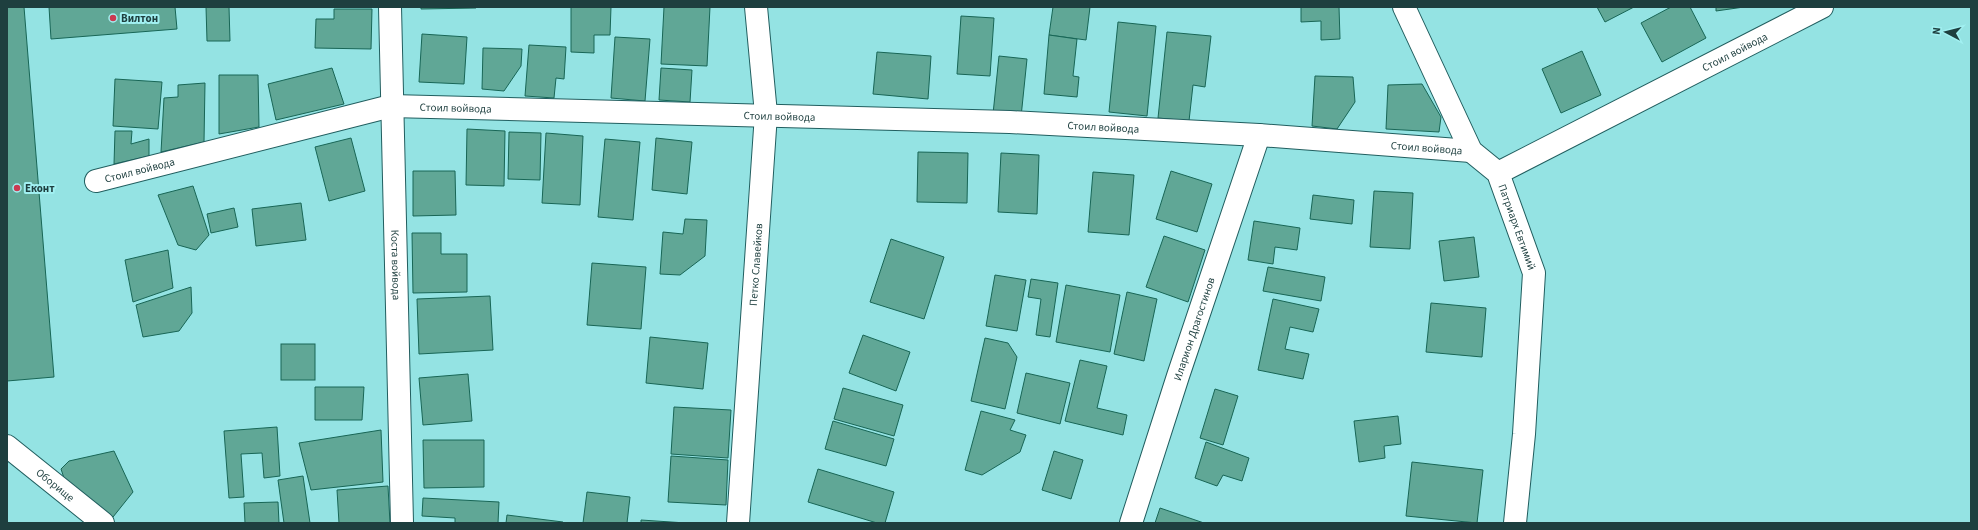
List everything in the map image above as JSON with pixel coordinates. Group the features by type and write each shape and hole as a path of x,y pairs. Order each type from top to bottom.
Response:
{"street":[{"name":"Коста войвода","path":"390,7 391,106 402,523"},
{"name":"Петко Славейков","path":"738,523 766,114 756,7"},
{"name":"Патриарх Евтимий","path":"1404,7 1471,151 1498,173 1534,273 1524,434 1515,523"},
{"name":"Стоил войвода","path":"1498,173 1822,7"},
{"name":"Стоил войвода","path":"96,181 391,106 766,114 1010,122 1259,135 1471,151"},
{"name":"Иларион Драгостинов","path":"1131,523 1178,376 1259,135"},
{"name":"Оборище","path":"7,446 103,523"}],"building":[{"path":"7,7 24,7 54,377 7,381"},
{"name":"Вилтон","path":"49,7 175,7 177,29 51,39"},
{"path":"206,7 229,7 230,41 207,41"},
{"path":"421,7 476,7 476,8 421,9"},
{"path":"571,7 611,7 610,35 594,35 594,53 571,52"},
{"path":"664,7 710,7 707,66 661,64"},
{"path":"1053,7 1090,7 1086,40 1049,35"},
{"path":"1301,7 1339,7 1340,39 1321,40 1321,21 1301,22"},
{"path":"1597,7 1634,7 1605,22"},
{"path":"1671,7 1690,7 1706,38 1662,62 1641,23"},
{"path":"1716,7 1744,7 1716,11"},
{"path":"334,9 372,9 371,49 315,48 316,19 334,19"},
{"path":"961,16 994,18 990,76 957,74"},
{"path":"1118,22 1156,26 1147,116 1109,112"},
{"path":"1167,32 1211,36 1205,87 1193,85 1189,121 1158,118"},
{"path":"422,34 467,37 464,84 419,82"},
{"path":"1049,35 1077,39 1073,76 1079,77 1077,97 1044,94"},
{"path":"615,37 650,39 645,101 611,98"},
{"path":"529,45 566,47 564,79 556,78 554,98 525,96"},
{"path":"483,48 522,49 521,66 504,91 482,89"},
{"path":"1582,51 1601,95 1561,113 1542,69"},
{"path":"877,52 931,56 928,99 873,94"},
{"path":"999,56 1027,59 1021,117 993,114"},
{"path":"332,68 344,104 276,120 268,84"},
{"path":"661,68 692,70 690,102 659,100"},
{"path":"219,75 258,75 259,127 219,134"},
{"path":"1315,76 1353,77 1355,102 1337,129 1312,126"},
{"path":"115,79 162,82 158,129 113,126"},
{"path":"205,83 204,142 161,152 164,98 178,97 178,85"},
{"path":"1422,84 1441,117 1439,132 1386,129 1388,85"},
{"path":"467,129 505,131 504,186 466,185"},
{"path":"115,131 132,131 131,144 149,139 149,156 114,164"},
{"path":"509,132 541,133 540,180 508,179"},
{"path":"546,133 583,136 580,205 542,203"},
{"path":"351,138 365,191 329,201 315,147"},
{"path":"656,138 692,142 687,194 652,190"},
{"path":"605,139 640,142 633,220 598,217"},
{"path":"918,152 968,153 967,203 917,202"},
{"path":"1001,153 1039,155 1037,214 998,212"},
{"path":"413,171 455,171 456,215 413,216"},
{"path":"1171,171 1212,184 1197,232 1156,219"},
{"path":"1093,172 1134,175 1129,235 1088,232"},
{"path":"193,186 209,235 196,250 178,245 158,195"},
{"path":"1374,191 1413,193 1410,249 1370,247"},
{"path":"1313,195 1354,200 1352,224 1310,219"},
{"path":"301,203 306,240 256,246 252,209"},
{"path":"234,208 238,227 211,233 207,214"},
{"path":"685,219 707,220 705,256 680,275 660,274 663,232 683,234"},
{"path":"1254,221 1300,228 1297,250 1275,247 1273,264 1248,260"},
{"path":"412,233 441,233 441,254 467,254 467,292 413,293"},
{"path":"1164,236 1205,250 1188,302 1146,287"},
{"path":"1474,237 1479,277 1444,281 1439,241"},
{"path":"891,239 944,257 924,319 870,302"},
{"path":"168,250 173,288 133,302 125,260"},
{"path":"592,263 646,267 641,329 587,325"},
{"path":"1268,267 1325,277 1321,301 1263,291"},
{"path":"995,275 1026,280 1017,331 986,326"},
{"path":"1031,279 1058,283 1050,337 1036,335 1041,299 1028,297"},
{"path":"1066,285 1120,295 1110,352 1056,342"},
{"path":"191,287 192,313 179,331 143,337 136,305"},
{"path":"1127,292 1157,299 1144,361 1114,354"},
{"path":"490,296 493,350 419,354 417,299"},
{"path":"1273,299 1319,309 1313,332 1290,327 1285,349 1309,354 1303,379 1258,370"},
{"path":"1431,303 1486,308 1482,357 1426,352"},
{"path":"863,335 910,352 896,391 849,373"},
{"path":"650,337 708,343 703,389 646,383"},
{"path":"985,338 1008,343 1017,357 1005,409 971,401"},
{"path":"281,344 315,344 315,380 281,380"},
{"path":"1080,360 1107,366 1097,408 1127,415 1123,435 1065,421"},
{"path":"1026,373 1070,383 1060,424 1017,413"},
{"path":"468,374 472,421 423,425 419,378"},
{"path":"315,387 364,387 362,420 315,420"},
{"path":"843,388 903,405 894,436 834,419"},
{"path":"1215,389 1238,396 1223,445 1200,438"},
{"path":"674,407 731,410 728,458 671,454"},
{"path":"981,411 1015,420 1010,430 1026,435 1020,452 982,475 965,470"},
{"path":"1398,416 1401,444 1384,446 1385,458 1359,462 1354,421"},
{"path":"833,421 894,439 886,466 825,449"},
{"path":"277,427 280,476 264,478 262,453 241,454 244,497 229,498 224,431"},
{"path":"381,430 383,482 311,490 299,443"},
{"path":"423,440 484,440 484,487 424,488"},
{"path":"1206,442 1249,458 1242,481 1223,475 1217,486 1195,478"},
{"path":"114,451 133,492 113,517 64,478 61,469 69,461"},
{"path":"1054,451 1083,460 1071,499 1042,490"},
{"path":"671,456 728,460 726,505 668,502"},
{"path":"1412,462 1483,470 1477,523 1406,516"},
{"path":"818,469 894,492 885,523 877,523 808,502"},
{"path":"303,476 310,523 284,523 278,480"},
{"path":"388,486 390,523 339,523 337,490"},
{"path":"587,492 630,497 627,523 583,523"},
{"path":"423,498 499,502 498,523 455,523 455,518 422,516"},
{"path":"278,502 279,523 245,523 244,503"},
{"path":"1160,508 1204,523 1155,523"},
{"path":"507,515 563,522 563,523 506,523"},
{"path":"641,520 686,523 641,523"}],"place":[{"name":"Вилтон","path":"113,18"},
{"name":"Еконт","path":"17,188"}]}
